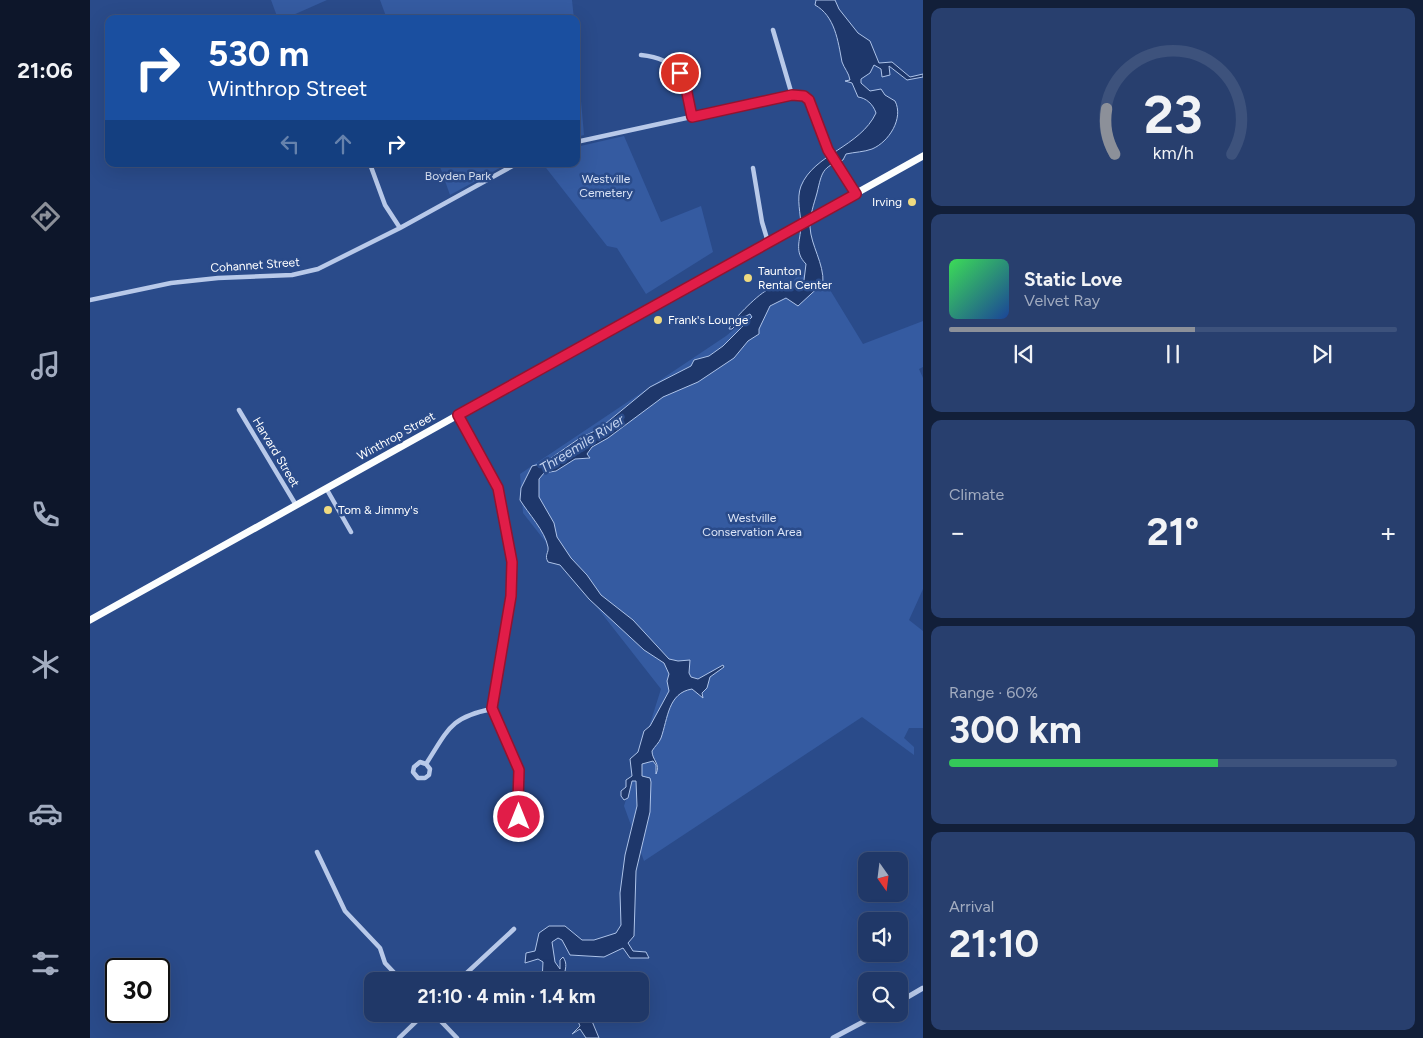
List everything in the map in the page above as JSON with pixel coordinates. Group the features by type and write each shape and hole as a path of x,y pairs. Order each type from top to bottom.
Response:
{"highway":[{"name":"Winthrop Street","path":"90,620 923,156"}],"street":[{"path":"773,30 792,95"},
{"path":"641,55 658,57 671,64 680,73 685,83 692,117"},
{"path":"580,141 792,95 804,96 809,100 829,152 856,194"},
{"path":"371,167 381,196 400,228"},
{"name":"Cohannet Street","path":"90,300 203,278 299,274 330,265 511,167"},
{"path":"753,168 762,222 768,242"},
{"name":"Harvard Street","path":"238,410 296,505"},
{"path":"458,415 498,488 512,562 511,596 492,708 519,770 518,801 515,810"},
{"path":"326,488 351,532"},
{"path":"426,764 455,722 467,714 492,708"},
{"path":"317,852 345,911 380,948 385,964 393,972"},
{"path":"468,972 514,928"},
{"path":"908,997 923,988"},
{"path":"399,1038 416,1022"},
{"path":"442,1022 457,1038"},
{"path":"833,1038 863,1022"}],"green space":[{"path":"271,0 327,0 293,15 277,15"},
{"path":"380,0 572,0 574,15 386,15"},
{"path":"580,90 584,135 580,136"},
{"name":"Westville Cemetery","path":"624,136 661,222 701,206 713,252 646,294 617,248 607,246 545,167 580,167 580,146"},
{"name":"Boyden Park","path":"440,167 501,167 450,195"},
{"name":"Westville Conservation Area","path":"801,274 827,285 863,344 923,321 923,367 919,369 923,378 923,589 909,620 923,631 923,728 909,728 904,738 914,747 914,755 862,717 644,861 624,806 661,689 523,513 520,474 726,336"}],"water":[{"name":"Threemile River","path":"816,0 835,0 839,9 858,33 870,41 879,63 892,62 910,77 923,74 923,77 907,80 889,66 890,75 882,77 881,69 874,65 870,73 861,79 861,83 870,91 881,89 885,95 895,101 898,115 893,129 878,146 869,150 846,154 843,160 831,165 822,175 812,209 810,227 822,268 823,283 798,306 786,298 770,306 759,329 759,334 748,341 734,358 698,382 663,397 608,438 592,447 587,454 590,458 575,459 556,471 544,473 539,479 539,497 554,523 557,537 571,558 587,575 601,595 633,620 669,659 678,661 690,660 689,673 691,677 698,679 723,665 724,667 710,677 707,688 702,693 703,698 692,689 684,691 673,701 661,738 652,751 657,765 656,774 656,765 653,761 642,764 642,776 650,778 651,782 650,812 636,871 634,936 628,943 633,951 646,952 649,958 630,958 623,948 604,957 570,955 562,940 558,938 552,942 555,962 560,969 560,960 563,957 566,964 565,972 542,972 543,962 538,959 525,963 526,953 535,951 539,933 549,926 565,926 582,940 594,940 616,933 621,925 620,893 625,855 637,806 636,781 632,781 628,798 624,800 621,796 621,791 626,787 626,780 632,776 630,759 638,752 644,731 650,726 669,691 667,681 669,674 664,663 644,650 589,599 560,565 548,562 546,558 548,547 546,541 520,500 521,488 532,466 544,463 580,438 599,429 650,387 691,366 694,360 709,356 723,346 752,317 750,314 744,317 732,329 729,329 732,323 745,308 763,293 776,287 794,287 801,284 804,280 806,264 802,260 799,251 801,227 799,196 801,186 807,175 816,166 849,143 869,125 876,113 869,102 858,97 852,83 845,81 850,80 849,75 842,62 831,22 822,10 815,5"},
{"path":"578,1022 592,1022 599,1038 586,1038 580,1029 572,1034 580,1026"}],"place":[{"name":"Irving","path":"912,202"},
{"name":"Taunton Rental Center","path":"748,278"},
{"name":"Frank's Lounge","path":"658,320"},
{"name":"Tom & Jimmy's","path":"328,510"}],"route":[{"path":"519,817 515,810 518,801 519,770 516,760 494,718 492,708 492,698 511,596 512,562 502,517 500,493 458,415 856,194 828,150 809,100 804,96 792,95 692,117 685,83 680,73"}]}
